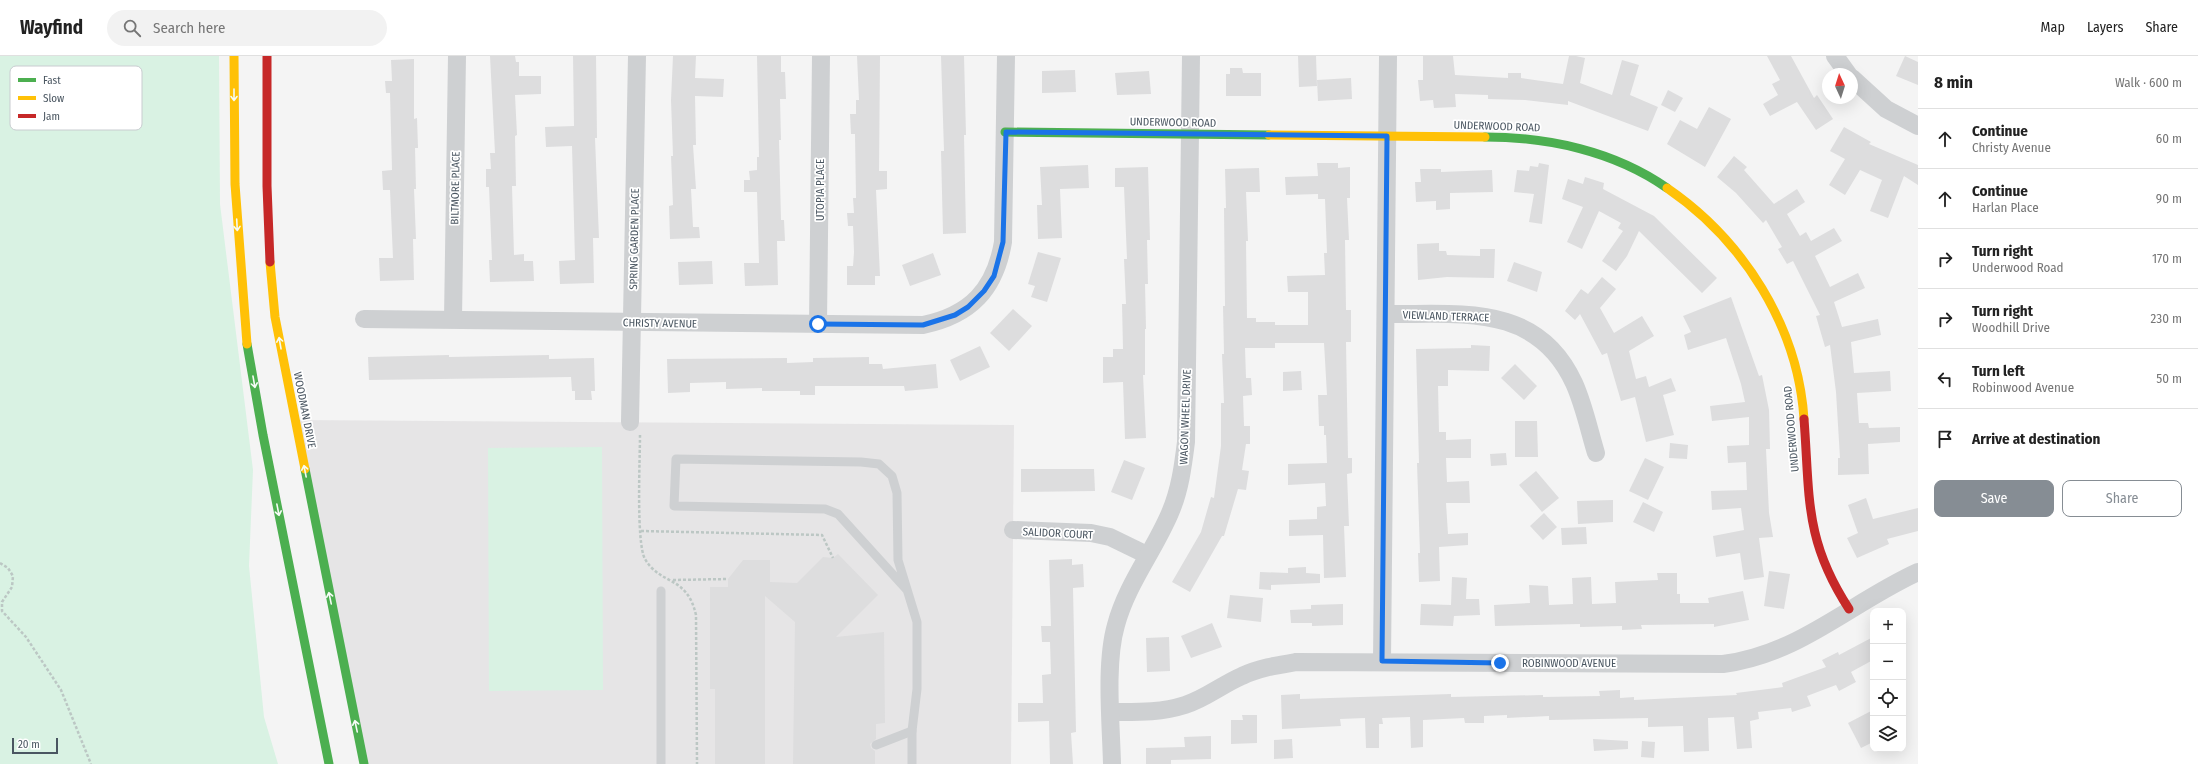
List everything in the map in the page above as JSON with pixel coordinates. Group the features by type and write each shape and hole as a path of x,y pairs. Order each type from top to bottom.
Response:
{"main road":[{"path":"234,56 235,184 242,292 248,344 263,435 329,764"},
{"name":"WOODMAN DRIVE","path":"267,56 266,182 270,272 275,317 364,764"},
{"name":"UNDERWOOD ROAD","path":"1006,132 1522,137 1552,141 1589,150 1646,175 1677,194 1699,210 1723,234 1772,304 1794,360 1802,392 1808,497 1812,527 1826,570 1849,610"}],"street":[{"name":"BILTMORE PLACE","path":"453,319 457,56"},
{"name":"SPRING GARDEN PLACE","path":"630,422 637,56"},
{"name":"UTOPIA PLACE","path":"818,324 821,56"},
{"name":"CHRISTY AVENUE","path":"364,320 453,319 923,325 955,315 968,307 984,291 994,276 1000,259 1003,242 1006,132 1006,56"},
{"name":"WAGON WHEEL DRIVE","path":"1112,764 1111,651 1116,624 1146,555 1170,512 1178,489 1186,442 1191,56"},
{"path":"1382,661 1388,56"},
{"path":"1835,56 1844,68"},
{"path":"1858,83 1886,109 1918,126"},
{"name":"VIEWLAND TERRACE","path":"1386,314 1482,315 1515,324 1532,334 1551,350 1563,364 1574,383 1596,453"},
{"name":"SALIDOR COURT","path":"1013,530 1091,533 1110,537 1146,555"},
{"name":"ROBINWOOD AVENUE","path":"1111,712 1148,712 1186,705 1243,675 1273,666 1308,661 1723,664 1743,662 1778,651 1807,637 1849,610 1918,572"}],"lane":[{"path":"907,590 838,514 825,509 674,506 676,459 861,462 879,464 892,476 897,493 898,560 917,622 917,689 912,731 912,764"},
{"path":"661,591 661,764"},
{"path":"876,745 912,731"}],"path":[{"path":"640,531 822,535 833,558"},
{"path":"0,563 8,568 13,576 12,587 2,602 2,611 26,637 61,690 91,764"},
{"path":"673,580 728,579"}],"shaded area":[{"path":"295,420 1014,425 1011,764 364,764"}],"green space":[{"path":"0,56 219,56 220,204 253,470 249,566 264,717 278,764 0,764"},
{"path":"602,447 603,690 489,691 488,448"}],"building":[{"path":"490,56 515,56 516,62 519,62 519,76 541,76 541,94 515,95 517,135 515,136 516,186 512,186 514,255 524,254 524,261 533,261 534,281 490,282 489,260 492,260 489,187 486,187 486,169 491,169 490,153 495,153"},
{"path":"573,56 596,56 597,138 595,138 599,238 593,238 594,283 560,284 559,261 575,260 572,146 546,147 545,127 574,126"},
{"path":"673,56 696,56 695,78 724,79 723,97 695,96 696,145 693,145 696,189 691,189 693,227 699,227 700,238 670,239 669,206 673,205 671,100"},
{"path":"757,56 781,56 781,72 785,72 786,99 780,99 781,140 779,140 781,220 784,220 785,241 777,241 778,285 745,286 744,263 759,263 757,192 744,192 744,180 750,180 749,171 757,170 757,157 759,157"},
{"path":"857,56 880,56 879,171 887,171 887,189 876,190 880,276 875,276 875,285 847,285 847,266 853,266 854,252 853,226 848,226 847,213 854,213 853,198 856,198 855,134 851,134 850,114 856,114 856,100 859,100"},
{"path":"941,56 964,56 966,233 943,234 941,151 944,151"},
{"path":"1298,56 1316,56 1317,86 1299,87"},
{"path":"1423,56 1453,56 1455,75 1508,78 1508,73 1521,73 1521,78 1563,84 1569,56 1576,56 1585,58 1580,83 1612,95 1622,60 1639,65 1630,95 1658,107 1648,131 1568,101 1568,105 1525,100 1488,99 1488,95 1455,94 1456,107 1434,108 1433,100 1420,101 1418,80 1423,80"},
{"path":"1767,56 1791,56 1814,98 1817,95 1833,119 1816,130 1797,102 1770,116 1763,104 1778,95 1772,84 1780,80"},
{"path":"1905,56 1918,62 1918,85 1896,76"},
{"path":"414,59 414,119 417,118 418,148 415,148 416,189 414,189 416,239 413,239 414,280 380,281 379,258 393,258 390,190 383,190 382,171 392,170 390,93 386,93 385,81 392,81 391,60"},
{"path":"1230,68 1242,68 1243,73 1261,73 1261,96 1226,96 1226,74 1230,74"},
{"path":"1075,70 1076,92 1042,93 1042,71"},
{"path":"1149,71 1151,94 1117,95 1115,73"},
{"path":"1351,78 1352,99 1318,101 1317,80"},
{"path":"1668,90 1683,98 1675,112 1661,105"},
{"path":"1709,107 1731,119 1705,167 1667,144 1680,120 1697,129"},
{"path":"1844,127 1871,142 1869,144 1918,165 1918,185 1904,176 1888,218 1870,211 1882,180 1860,170 1845,195 1829,185 1845,159 1830,151"},
{"path":"1734,156 1747,167 1744,170 1774,204 1797,189 1805,202 1787,214 1800,236 1806,232 1811,241 1834,228 1842,241 1815,256 1830,287 1858,273 1865,288 1834,302 1842,327 1878,319 1881,335 1851,342 1854,373 1890,371 1891,391 1857,393 1859,423 1868,423 1869,428 1900,427 1900,442 1868,444 1869,474 1838,475 1838,458 1840,458 1836,392 1830,345 1825,347 1816,316 1820,315 1793,261 1787,264 1778,249 1782,247 1766,220 1763,223 1736,193 1717,177"},
{"path":"1317,163 1338,163 1338,168 1350,167 1350,198 1347,198 1349,240 1345,240 1346,310 1351,310 1351,342 1346,342 1348,458 1352,458 1352,473 1347,474 1349,526 1344,526 1346,577 1324,578 1323,535 1289,536 1289,520 1317,519 1317,507 1326,506 1325,483 1288,485 1288,464 1327,463 1326,435 1324,435 1324,426 1319,426 1318,395 1327,395 1324,343 1275,343 1275,348 1245,348 1246,378 1251,378 1252,395 1243,396 1244,426 1250,426 1250,444 1246,444 1242,470 1249,471 1246,490 1238,489 1224,536 1222,536 1190,592 1172,582 1201,532 1211,497 1214,498 1221,446 1221,403 1224,403 1222,354 1224,354 1223,306 1225,306 1225,169 1259,168 1260,192 1246,192 1248,241 1246,241 1247,318 1256,318 1256,322 1275,322 1275,325 1308,325 1308,292 1288,292 1287,276 1325,275 1324,253 1327,253 1325,199 1318,199 1318,194 1286,195 1285,177 1318,176"},
{"path":"1539,163 1549,165 1542,224 1529,222 1534,194 1514,192 1517,170 1529,171 1530,166 1538,167"},
{"path":"1088,165 1089,188 1060,189 1062,238 1038,239 1037,205 1042,205 1040,167"},
{"path":"1148,167 1150,240 1147,240 1148,284 1145,284 1145,375 1143,375 1146,438 1125,439 1123,382 1103,383 1103,357 1113,357 1113,349 1123,349 1122,304 1126,304 1124,259 1127,259 1124,187 1115,187 1115,168"},
{"path":"1420,169 1441,169 1441,172 1492,170 1493,192 1450,193 1450,209 1436,210 1436,201 1416,202 1415,182 1421,182"},
{"path":"1585,177 1604,183 1603,189 1654,216 1717,278 1702,293 1639,231 1627,256 1616,271 1602,261 1623,231 1618,228 1621,223 1599,211 1582,249 1567,242 1583,207 1562,199 1568,179 1583,184"},
{"path":"1439,243 1439,251 1446,251 1447,255 1480,256 1480,249 1495,249 1494,278 1447,277 1418,280 1417,244"},
{"path":"1038,252 1061,258 1047,302 1031,297 1035,286 1028,284"},
{"path":"933,253 941,275 910,286 902,265"},
{"path":"712,261 713,284 679,285 678,262"},
{"path":"1514,262 1542,272 1537,292 1507,281"},
{"path":"1602,277 1616,289 1600,308 1614,333 1642,316 1654,336 1629,351 1636,379 1646,376 1649,387 1671,378 1676,391 1663,395 1674,435 1646,442 1635,397 1621,401 1607,353 1602,355 1580,314 1575,320 1565,311 1581,289 1588,294"},
{"path":"1731,297 1759,376 1762,375 1769,410 1770,449 1766,449 1769,513 1773,537 1759,538 1764,577 1744,580 1740,553 1716,557 1713,536 1744,530 1741,508 1712,510 1711,491 1747,490 1746,462 1728,463 1727,446 1749,445 1749,417 1712,421 1710,406 1745,402 1741,384 1726,338 1688,350 1684,335 1691,332 1683,316"},
{"path":"1013,309 1032,326 1009,351 990,333"},
{"path":"1471,345 1490,346 1489,371 1448,370 1448,386 1438,386 1439,432 1446,432 1446,440 1471,439 1471,458 1446,458 1447,482 1469,481 1470,503 1446,503 1448,534 1468,533 1468,545 1439,547 1440,581 1419,582 1418,553 1420,553 1417,463 1419,463 1416,349 1471,348"},
{"path":"980,346 990,367 960,381 950,360"},
{"path":"449,355 449,357 549,355 549,359 594,358 595,391 591,391 592,400 575,400 575,391 572,391 571,377 369,380 368,357"},
{"path":"869,357 869,364 882,364 883,369 936,364 938,388 905,391 904,386 815,386 815,395 800,395 800,391 762,391 762,388 726,389 726,382 690,383 690,392 668,393 667,359 787,358 787,363 813,362 813,358"},
{"path":"1515,364 1537,386 1524,400 1501,378"},
{"path":"1301,371 1302,390 1283,391 1283,372"},
{"path":"1515,421 1537,421 1538,457 1515,457"},
{"path":"1670,443 1688,445 1687,459 1669,458"},
{"path":"1506,453 1507,465 1491,466 1490,454"},
{"path":"1645,458 1664,467 1648,500 1629,491"},
{"path":"1124,460 1145,468 1132,500 1111,492"},
{"path":"1021,469 1094,469 1095,491 1021,492"},
{"path":"1536,471 1559,498 1542,512 1519,485"},
{"path":"1866,498 1873,519 1918,508 1918,531 1887,539 1889,544 1857,558 1847,538 1858,533 1848,505"},
{"path":"1613,500 1613,522 1578,524 1577,501"},
{"path":"1643,502 1663,512 1654,532 1633,522"},
{"path":"1544,513 1557,527 1543,540 1530,526"},
{"path":"1586,527 1587,544 1562,545 1561,528"},
{"path":"838,554 878,595 836,637 884,632 885,723 876,724 876,739 870,744 871,748 875,751 875,764 793,764 795,622 765,596 765,764 715,764 715,689 710,689 710,587 728,587 728,579 743,560 770,560 770,582 797,583 823,557 833,558"},
{"path":"1072,559 1072,565 1083,564 1084,587 1073,588 1076,732 1071,733 1073,764 1050,764 1049,721 1018,722 1018,703 1043,703 1042,675 1051,674 1050,642 1042,642 1041,626 1051,626 1049,560"},
{"path":"1306,567 1306,573 1320,574 1320,583 1271,585 1271,590 1259,589 1260,572 1288,573 1288,568"},
{"path":"1769,571 1790,574 1784,609 1764,606"},
{"path":"1657,573 1677,573 1677,594 1680,594 1680,603 1709,603 1708,598 1743,591 1749,620 1714,627 1714,624 1641,625 1642,629 1622,630 1622,626 1580,627 1580,624 1495,626 1494,605 1530,603 1529,585 1548,586 1549,605 1573,604 1572,578 1591,577 1592,604 1616,603 1615,582 1658,580"},
{"path":"1452,577 1467,578 1466,599 1479,599 1480,615 1454,616 1453,626 1420,625 1421,604 1451,605"},
{"path":"1230,595 1263,598 1261,622 1227,618"},
{"path":"1343,604 1343,625 1312,626 1312,623 1291,623 1290,610 1311,609 1311,605"},
{"path":"1212,623 1222,647 1191,658 1181,636"},
{"path":"1169,637 1170,671 1147,672 1146,638"},
{"path":"1870,639 1870,662 1851,672 1856,682 1839,691 1836,685 1807,696 1811,706 1792,712 1791,708 1758,712 1759,719 1750,721 1752,748 1737,749 1734,717 1708,718 1709,751 1684,752 1683,726 1648,727 1648,718 1549,720 1549,716 1507,718 1507,715 1484,716 1484,723 1465,723 1464,718 1423,720 1423,747 1411,748 1410,717 1382,718 1383,724 1379,724 1379,748 1366,748 1365,718 1340,719 1341,726 1282,729 1281,695 1300,694 1300,699 1451,694 1451,697 1543,695 1543,697 1600,696 1599,691 1620,690 1620,698 1634,697 1634,700 1737,695 1736,693 1783,687 1782,683 1826,667 1822,660 1838,652 1839,655"},
{"path":"1870,712 1870,744 1861,748 1848,723"},
{"path":"1242,715 1257,715 1257,743 1231,744 1231,720 1243,720"},
{"path":"1211,736 1211,759 1171,760 1171,764 1146,764 1146,748 1185,747 1184,737"},
{"path":"1292,739 1293,758 1274,759 1274,740"},
{"path":"1593,739 1628,741 1628,749 1594,751"},
{"path":"1642,741 1655,742 1654,758 1641,757"}],"traffic: fast":[{"path":"1005,132 1269,135"},
{"path":"1485,137 1533,140 1556,143 1580,149 1625,164 1647,175 1667,188"},
{"path":"247,344 263,435 329,764"},
{"path":"305,469 364,764"}],"traffic: slow":[{"path":"234,56 235,184 247,344"},
{"path":"1269,135 1485,137"},
{"path":"1667,188 1694,209 1720,233 1742,259 1762,288 1778,319 1791,351 1800,385 1804,419"},
{"path":"270,262 275,317 305,469"}],"traffic: jam":[{"path":"267,56 267,186 270,262"},
{"path":"1804,419 1809,495 1817,539 1824,561 1834,584 1849,609"}],"route":[{"path":"818,324 923,325 955,315 968,307 984,291 994,276 1000,259 1003,242 1006,132 1387,136 1386,416 1382,661 1500,663"}]}
